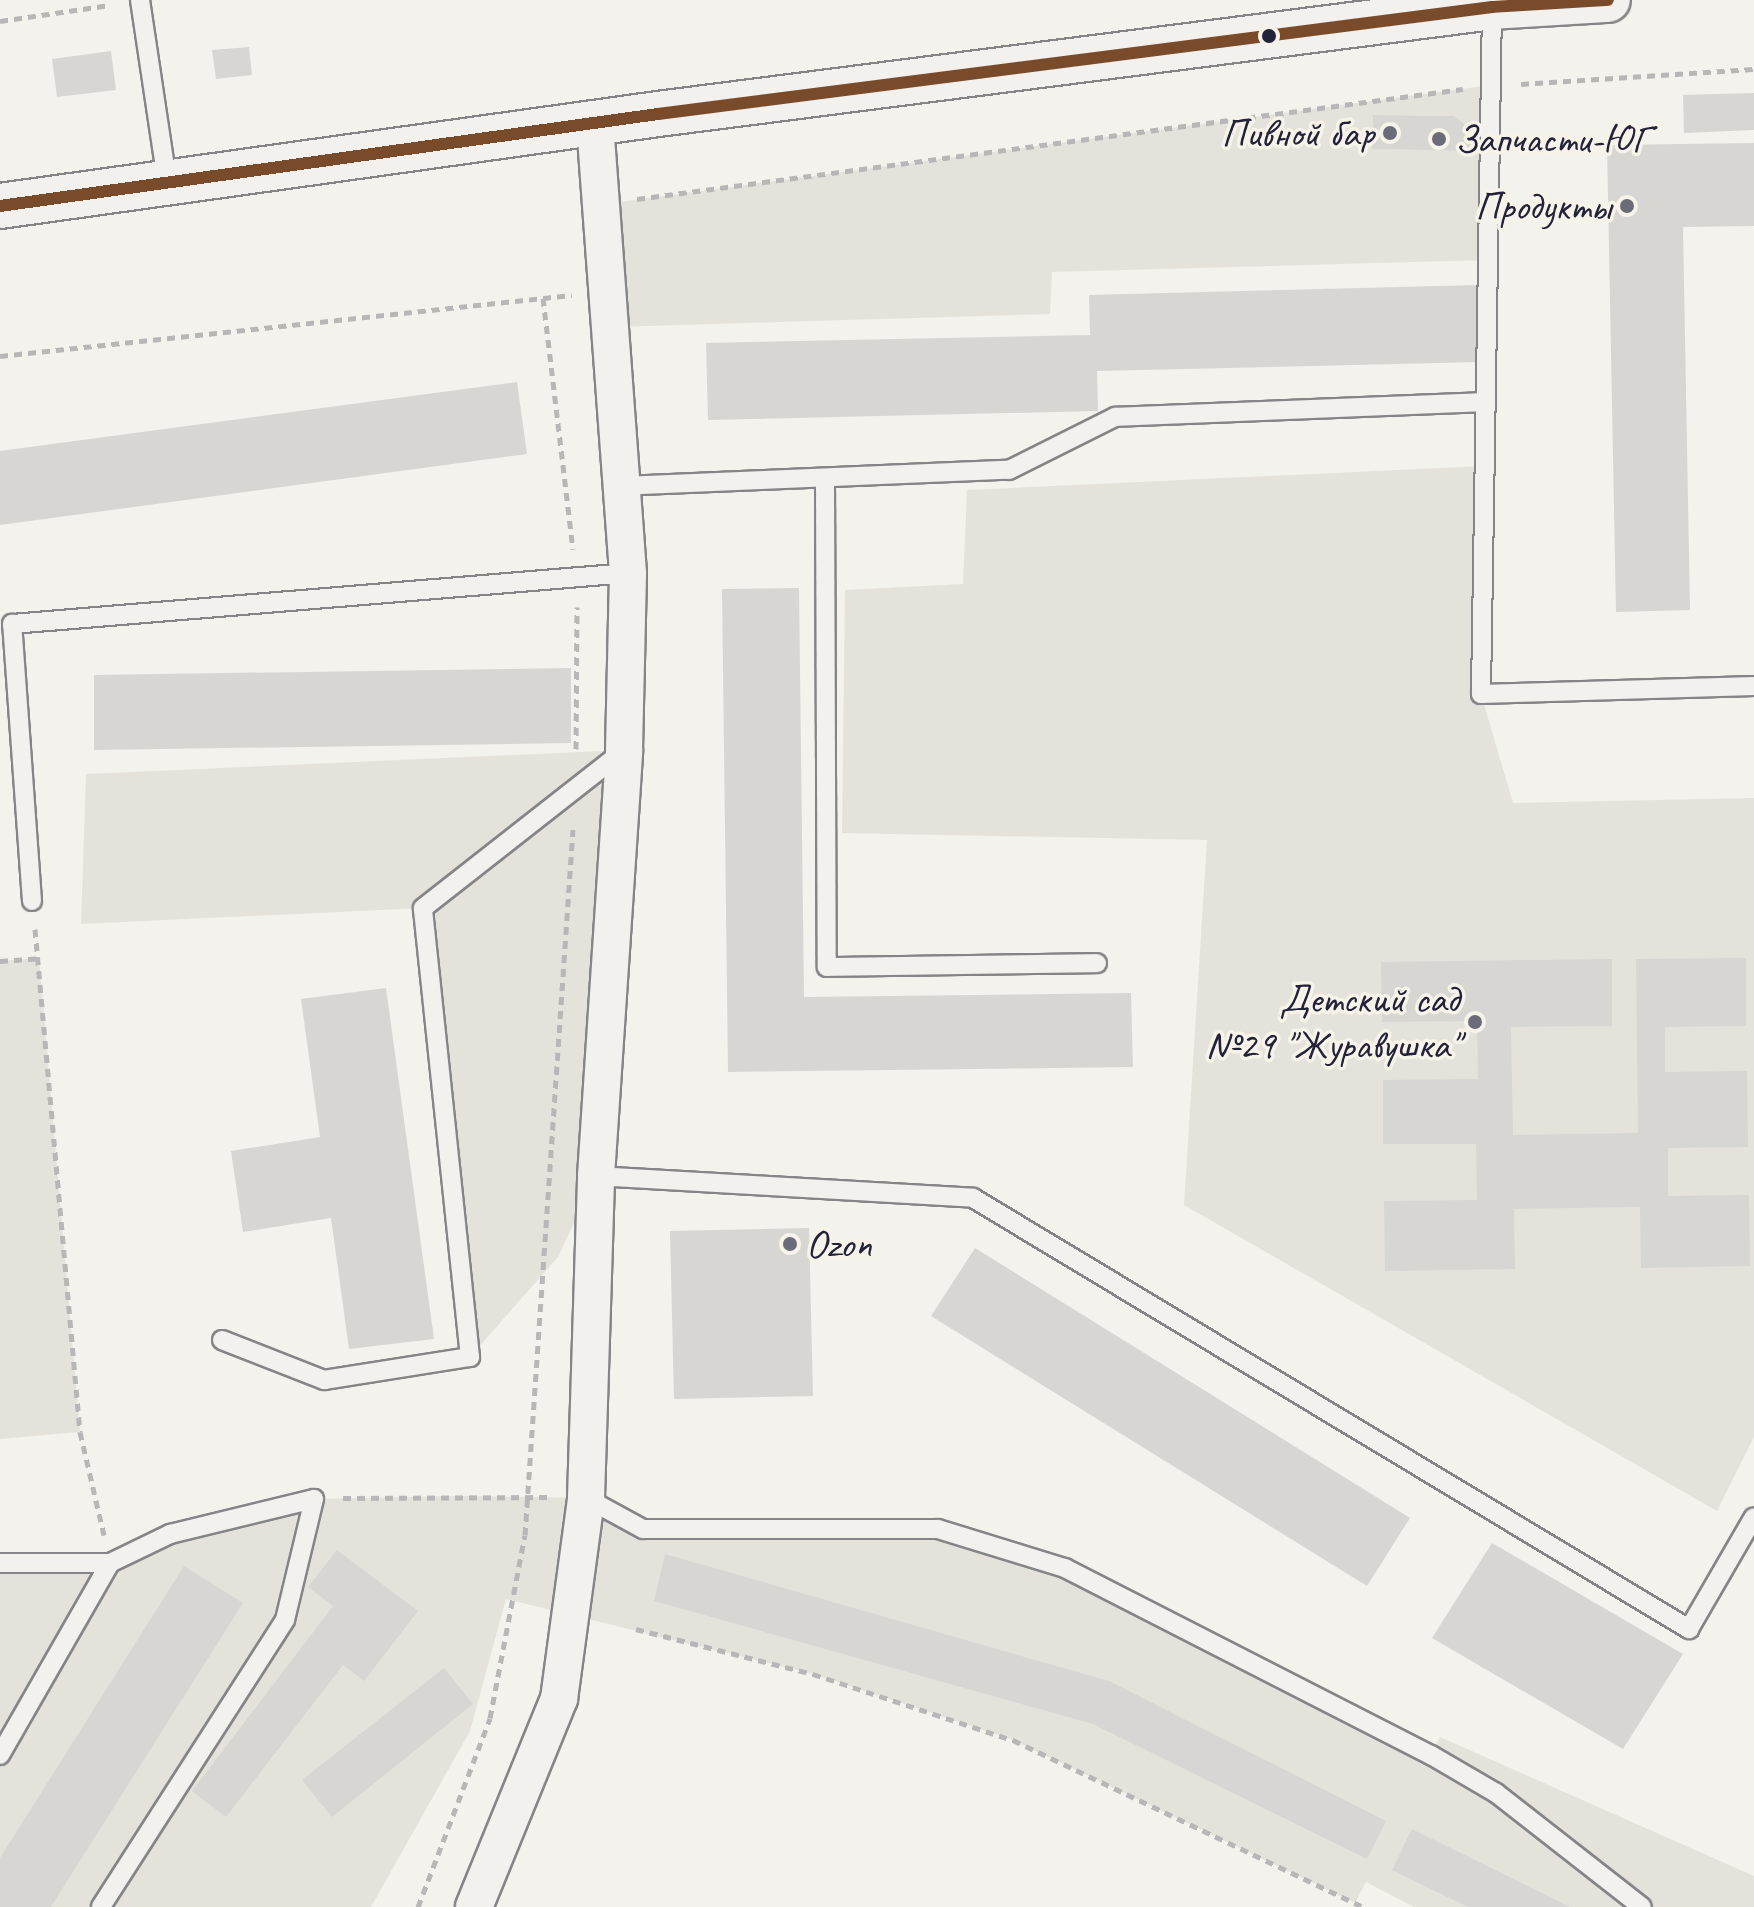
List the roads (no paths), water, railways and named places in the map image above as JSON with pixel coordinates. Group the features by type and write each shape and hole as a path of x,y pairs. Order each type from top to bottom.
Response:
{"main road":[{"path":"0,206 167,180 1492,7 1608,0"}],"street":[{"path":"474,1907 559,1699 586,1498 596,1176 624,750 628,573 604,204 595,124"}],"lane":[{"path":"140,0 167,180"},
{"path":"1492,7 1481,694 1754,686"},
{"path":"620,486 825,480 1009,470 1115,417 1484,402"},
{"path":"825,480 827,967 1097,963"},
{"path":"32,901 12,624 628,573"},
{"path":"222,1340 324,1380 470,1357 423,908 624,750"},
{"path":"596,1176 973,1198 1689,1629 1754,1517"},
{"path":"586,1498 643,1529 938,1529 1065,1568 1444,1763 1496,1793 1642,1907"},
{"path":"0,1563 110,1563 170,1534 314,1499 285,1620 101,1907"},
{"path":"0,1755 110,1563"}],"place":[{"name":"Пивной бар","path":"1390,133"},
{"name":"Запчасти-ЮГ","path":"1439,139"},
{"name":"Продукты","path":"1627,206"},
{"name":"Детский сад №29 \"Журавушка\"","path":"1475,1022"},
{"name":"Ozon","path":"790,1244"}]}
